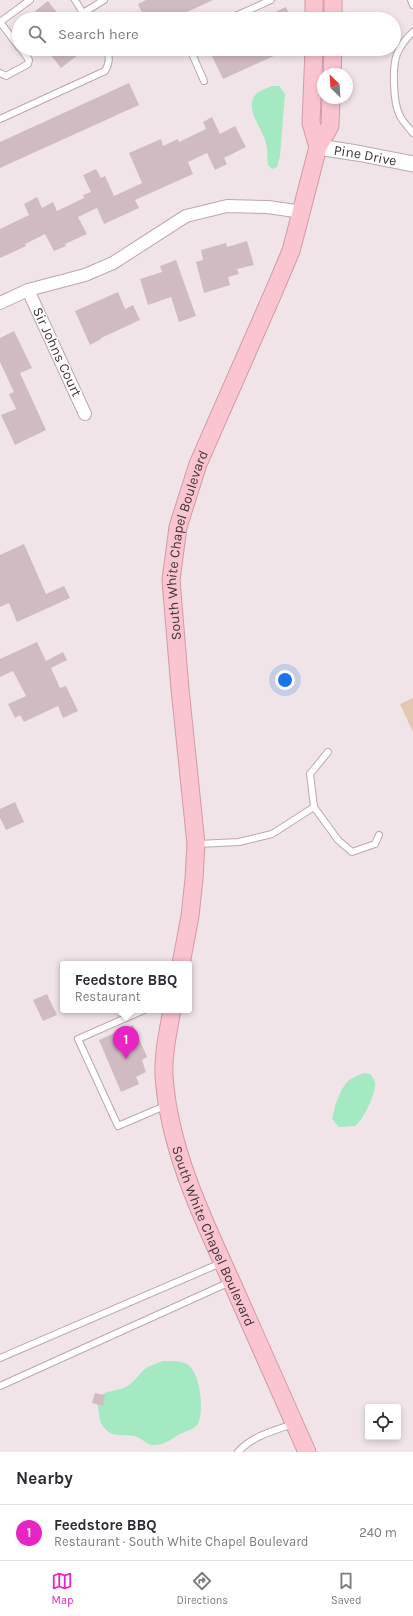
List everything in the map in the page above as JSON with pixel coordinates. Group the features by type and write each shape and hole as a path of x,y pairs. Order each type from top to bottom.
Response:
{"main road":[{"path":"314,0 314,12"},
{"path":"333,0 333,12"},
{"path":"314,56 311,123 318,147"},
{"path":"332,68 333,56"},
{"name":"South White Chapel Boulevard","path":"182,961 190,916 196,844 171,580 178,527 198,464 291,251 318,147 330,126 331,104"},
{"name":"South White Chapel Boulevard","path":"171,1013 164,1055 164,1076 174,1133 183,1166 200,1212 307,1452"}],"street":[{"name":"Pine Drive","path":"318,147 413,164"},
{"path":"0,303 28,290 85,275 113,263 186,216 227,206 268,207 302,212"},
{"name":"Sir Johns Court","path":"28,290 85,414"}],"lane":[{"path":"14,12 30,0"},
{"path":"75,0 82,12"},
{"path":"85,12 104,0"},
{"path":"244,12 271,0"},
{"path":"411,0 413,6"},
{"path":"12,13 0,22 12,38"},
{"path":"401,48 405,39 413,32"},
{"path":"0,73 6,76 28,64 29,60 26,56"},
{"path":"0,119 105,71 109,63 108,56"},
{"path":"193,56 204,80"},
{"path":"397,56 395,94 399,115 413,133"},
{"path":"328,752 310,774 314,807 338,840 352,852 375,844 379,835"},
{"path":"196,844 239,842 272,834 314,807"},
{"path":"137,1013 78,1039 118,1126 168,1104"},
{"path":"0,1358 222,1262"},
{"path":"0,1386 231,1282"},
{"path":"238,1452 245,1444 253,1439 294,1423"}],"shaded area":[{"path":"272,86 279,86 285,94 280,156 277,167 272,169 268,165 266,143 252,111 252,105 253,99 257,93"},
{"path":"413,698 413,732 400,704"},
{"path":"364,1073 370,1074 375,1082 374,1092 369,1106 355,1126 339,1127 332,1119 340,1093 349,1080"},
{"path":"163,1361 175,1361 187,1364 195,1374 201,1399 198,1424 194,1428 167,1442 156,1445 148,1444 135,1436 118,1435 109,1432 103,1427 100,1421 98,1404 101,1395 129,1385 146,1368"}],"building":[{"path":"146,0 213,0 187,12 142,12 138,4"},
{"path":"48,1 57,12 34,12"},
{"path":"286,7 288,12 275,12"},
{"path":"52,56 77,56 61,68"},
{"path":"212,56 274,56 223,79"},
{"path":"129,83 139,105 0,168 0,142"},
{"path":"212,117 220,134 235,126 246,147 224,158 227,164 215,170 207,153 188,162 193,174 135,200 139,208 104,224 97,208 78,217 87,234 65,244 66,246 54,251 45,234 25,244 26,246 0,258 0,229 29,215 24,204 37,197 42,208 53,202 57,211 84,198 83,195 91,192 83,175 96,169 101,178 105,176 114,196 142,183 129,153 161,139 163,146 178,139 179,142 206,129 203,122"},
{"path":"247,241 254,265 237,269 239,274 228,277 230,285 204,293 196,262 203,260 201,250 226,243 227,247"},
{"path":"176,260 196,316 179,322 171,297 148,305 140,279 162,272 160,266"},
{"path":"118,292 125,309 133,305 140,320 101,338 90,345 75,311"},
{"path":"14,331 32,368 20,373 46,430 15,445 1,415 16,409 9,394 14,392 0,362 0,338"},
{"path":"24,544 46,594 64,586 70,598 17,622 9,603 0,607 0,555"},
{"path":"37,642 46,661 63,652 67,660 51,668 60,688 66,686 78,711 63,718 58,706 24,722 20,715 15,718 8,704 26,696 13,671 0,677 0,659"},
{"path":"15,802 24,822 6,830 0,818 0,809"},
{"path":"47,994 57,1015 43,1021 33,1000"},
{"path":"133,1025 147,1057 142,1060 146,1072 136,1077 139,1084 121,1092 99,1040"},
{"path":"95,1393 105,1395 103,1406 92,1403"}],"place":[{"name":"Feedstore BBQ","path":"126,1059"}]}
